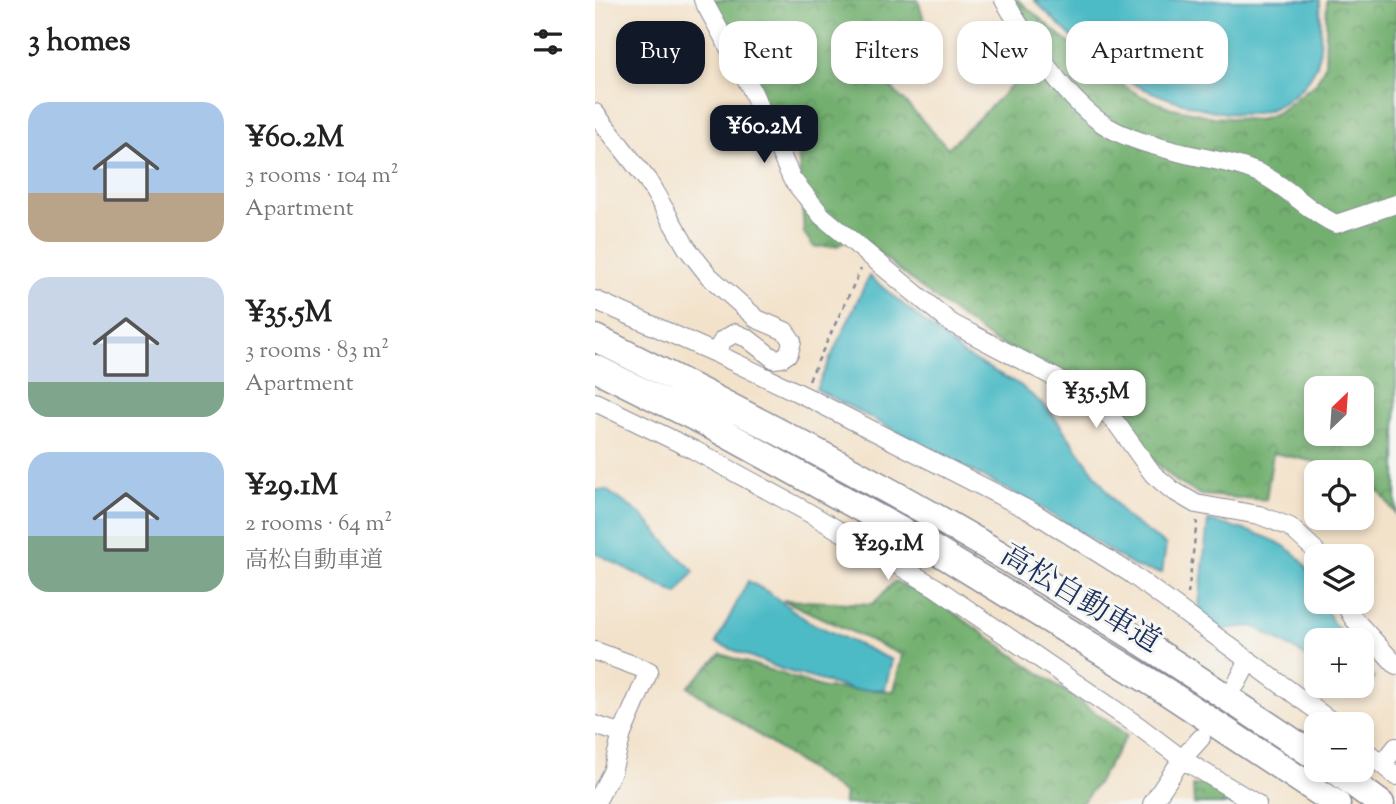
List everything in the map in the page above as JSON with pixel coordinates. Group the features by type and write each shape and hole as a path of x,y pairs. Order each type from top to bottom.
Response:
{"highway":[{"name":"高松自動車道","path":"595,338 720,401 942,521 1186,670 1304,749"},
{"name":"高松自動車道","path":"595,368 706,423 927,545 1167,692 1337,804"},
{"path":"1351,782 1381,804"}],"street":[{"path":"703,0 750,86 792,179 822,216 951,323 1090,396 1117,424 1153,474 1172,490 1196,504 1259,515 1290,527 1309,544"},
{"path":"1004,0 1032,46 1068,90 1091,116 1110,129 1177,152 1242,167 1288,190 1326,220 1336,224 1396,204"},
{"path":"595,113 648,181 687,248 709,276 757,319 785,331 792,341 789,353 774,359 747,338 735,333 723,340 715,353"},
{"path":"595,300 802,394 1036,514 1130,573 1319,712"},
{"path":"595,402 694,450 804,510 935,587 1137,725 1182,759 1257,804"},
{"path":"1351,614 1396,665"},
{"path":"595,651 649,671 622,734 603,769 595,804"},
{"path":"1237,683 1249,660"},
{"path":"595,725 622,734"},
{"path":"1152,804 1182,759 1201,738"},
{"path":"1374,758 1389,770 1396,747"}],"path":[{"path":"802,394 869,253"},
{"path":"1179,610 1189,592 1197,533 1196,504"}],"green space":[{"path":"707,0 918,0 924,21 831,21 831,84 888,84 948,148 1013,84 1052,84 1052,29 1066,41 1066,84 1121,84 1168,107 1214,117 1258,120 1277,113 1316,83 1325,66 1327,0 1396,0 1396,514 1374,486 1374,460 1307,460 1273,453 1266,500 1201,495 1177,482 1154,461 1105,397 1072,375 993,341 925,291 857,235 837,246 814,247 804,233 798,148 751,84 817,84 817,21 719,23"},
{"path":"1010,0 1018,0 1043,21 1023,21"},
{"path":"895,581 946,607 1127,735 1081,804 843,804 845,794 688,687 721,654 824,688 894,691 902,655 783,600 873,604"},
{"path":"1203,784 1235,804 1194,804 1193,786"}],"water":[{"path":"1034,0 1320,0 1319,54 1311,77 1282,103 1257,113 1241,114 1203,108 1182,103 1135,84 1228,84 1228,21 1066,21 1066,31"},
{"path":"869,276 964,355 1020,385 1050,411 1125,516 1166,545 1162,573 1137,568 1038,506 816,389"},
{"path":"595,490 606,490 642,515 694,571 677,594 595,553"},
{"path":"1208,521 1263,536 1294,553 1304,564 1304,614 1329,614 1338,628 1304,628 1304,655 1253,626 1225,629 1222,634 1198,615"},
{"path":"748,581 809,622 892,660 885,689 854,690 784,670 716,643"}]}
